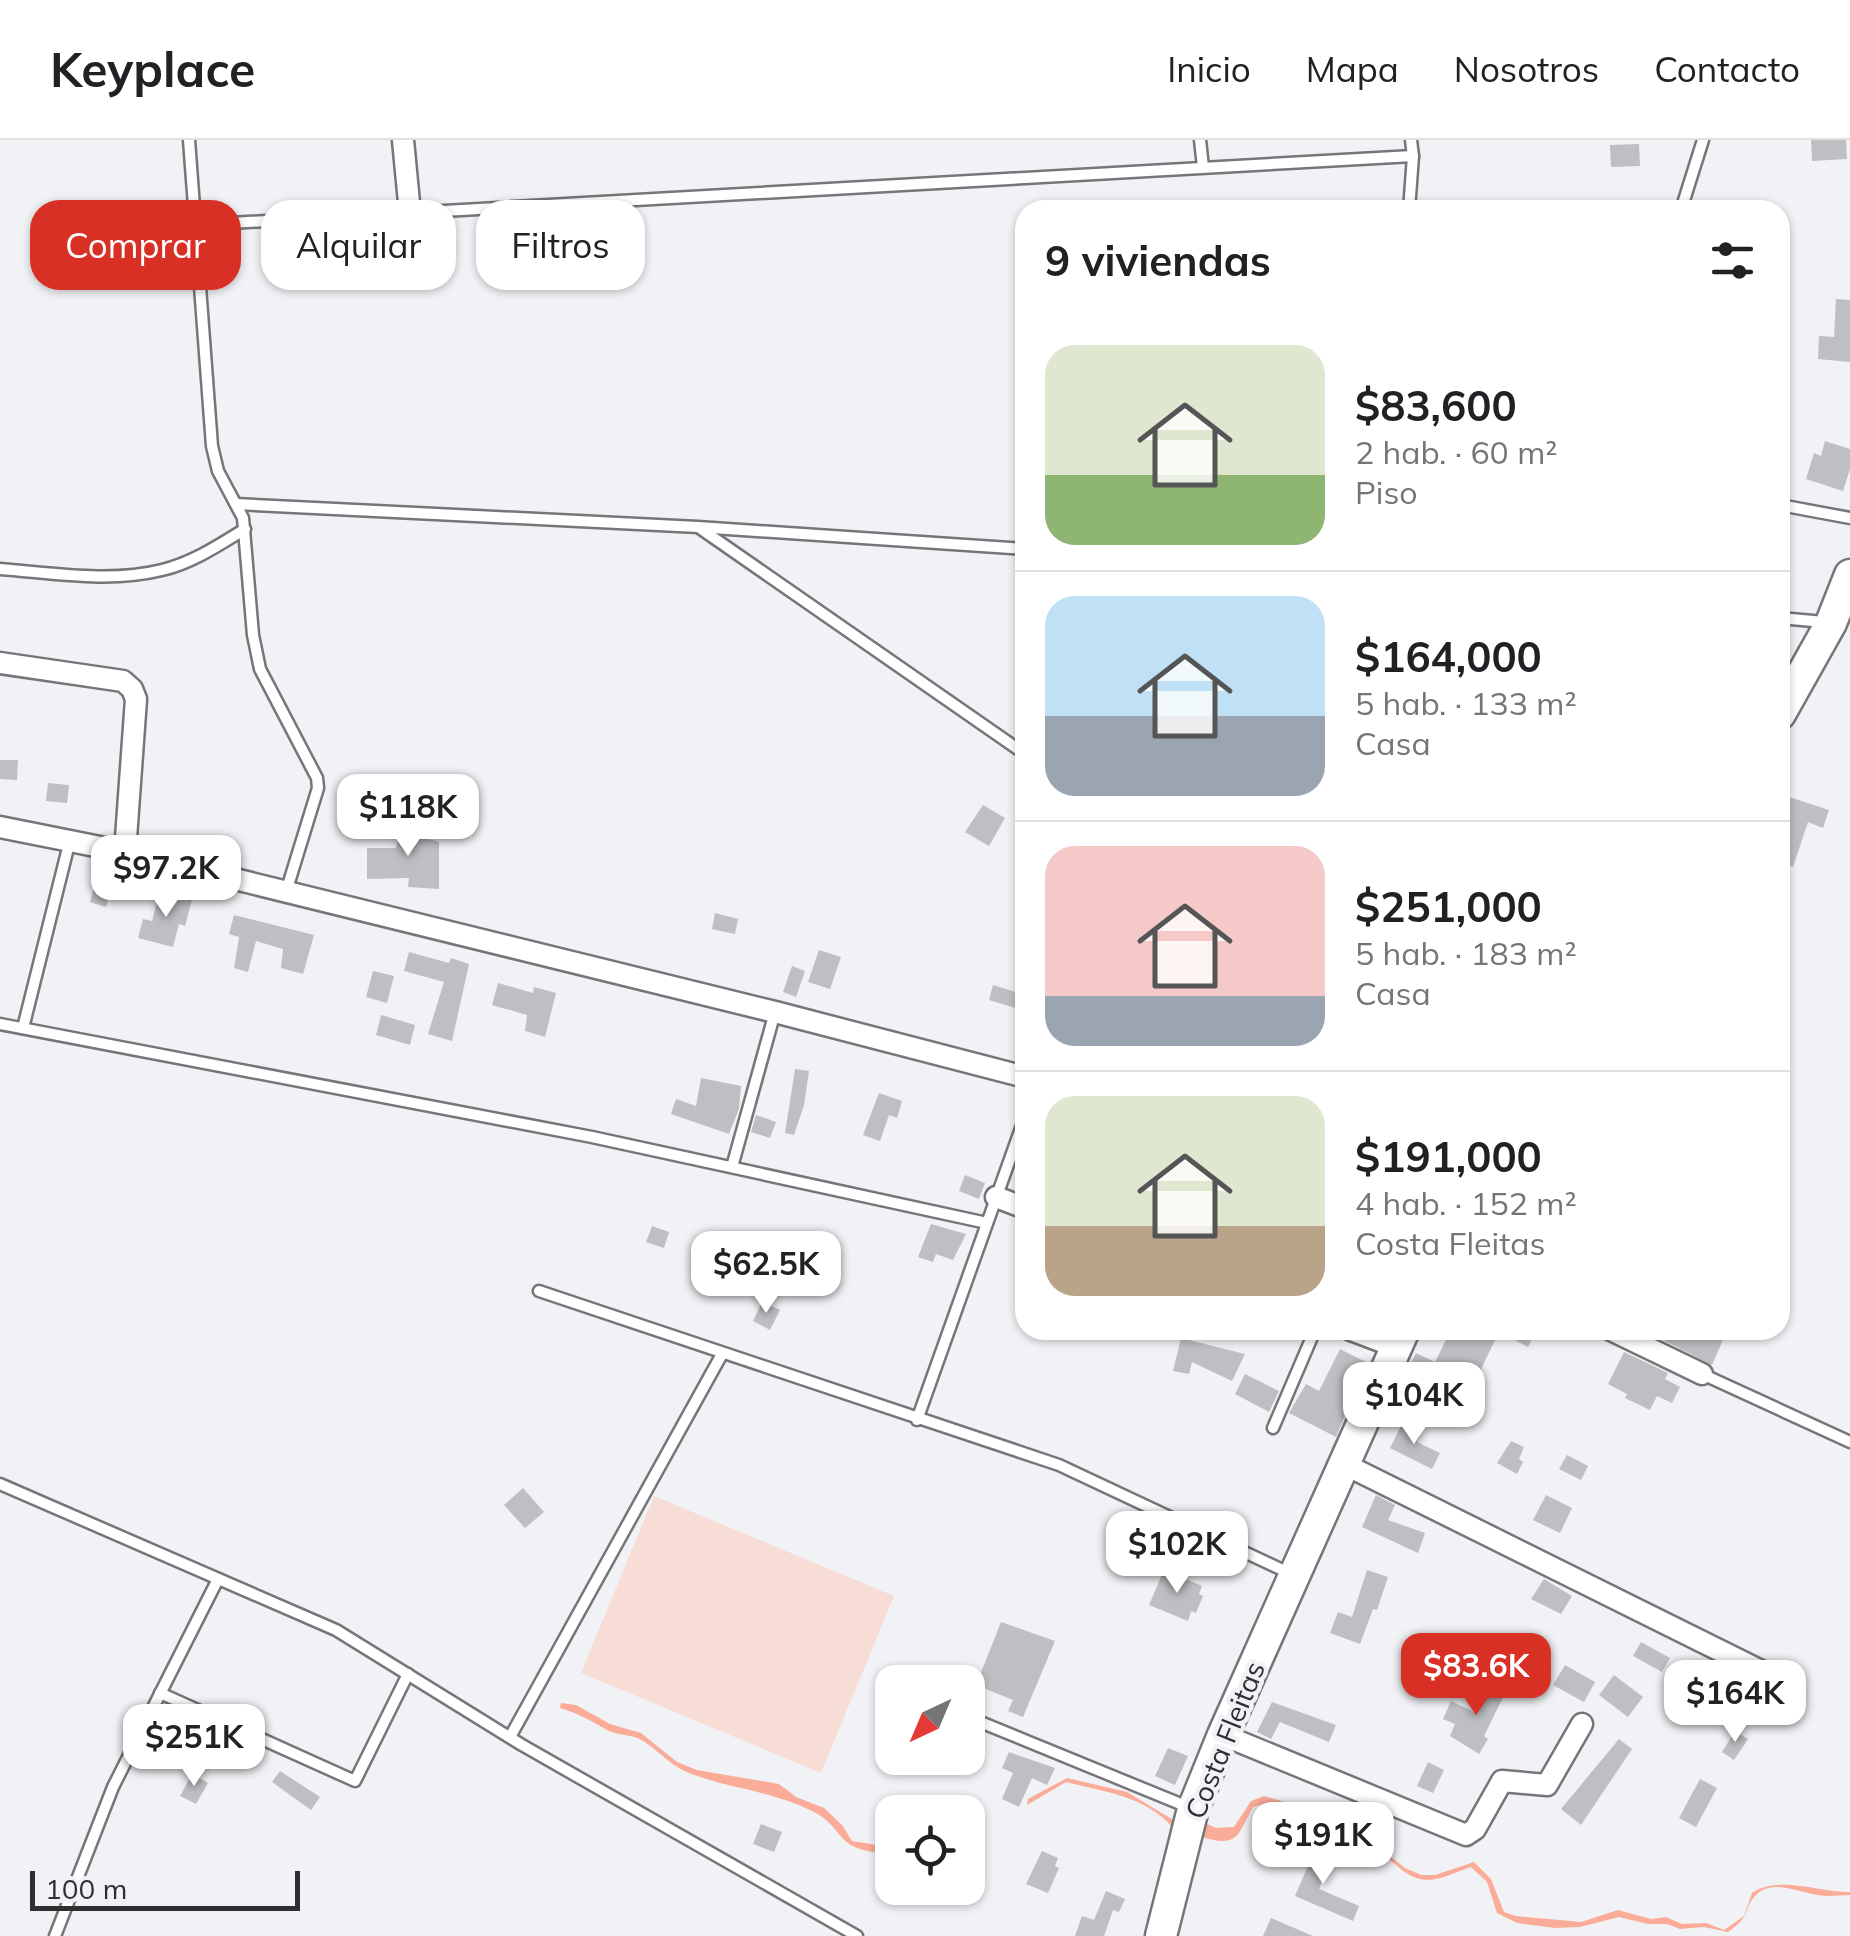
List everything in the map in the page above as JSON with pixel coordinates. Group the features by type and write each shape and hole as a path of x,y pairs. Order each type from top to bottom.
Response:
{"main road":[{"path":"1790,696 1831,623 1850,575"},
{"name":"Costa Fleitas","path":"1161,1936 1193,1809 1399,1340"}],"street":[{"path":"403,140 409,200"},
{"path":"0,663 123,681 132,689 136,699 125,852"},
{"path":"0,826 125,852 1015,1074"},
{"path":"996,1197 1015,1204"},
{"path":"1632,1340 1702,1374"},
{"path":"1344,1464 1765,1673"},
{"path":"1223,1735 1466,1835 1475,1830 1502,1781 1547,1784 1582,1724"}],"lane":[{"path":"189,140 193,200"},
{"path":"1200,140 1202,167"},
{"path":"1410,200 1411,140"},
{"path":"1684,200 1704,140"},
{"path":"456,210 1413,156"},
{"path":"199,290 208,420 218,472 245,529 253,634 260,670 317,778 318,788 286,893"},
{"path":"236,504 698,527 1015,548"},
{"path":"1790,507 1850,518"},
{"path":"698,527 1015,747"},
{"path":"0,569 133,576 201,556 245,529"},
{"path":"1790,619 1831,623"},
{"path":"23,1028 70,840"},
{"path":"732,1167 775,1012"},
{"path":"0,1024 592,1137 987,1223"},
{"path":"917,1420 1015,1145"},
{"path":"539,1292 1059,1465 1294,1576"},
{"path":"1273,1428 1312,1340"},
{"path":"510,1737 722,1354"},
{"path":"1702,1374 1850,1442"},
{"path":"0,1484 336,1630 510,1737 858,1936"},
{"path":"55,1936 113,1787 218,1579"},
{"path":"160,1694 354,1781 408,1674"},
{"path":"985,1724 1193,1809"}],"shaded area":[{"path":"654,1496 894,1596 821,1773 581,1673"},
{"path":"561,1703 576,1705 610,1724 641,1733 677,1762 697,1770 779,1784 796,1797 824,1808 852,1841 875,1845 875,1852 848,1843 814,1812 783,1799 689,1773 641,1739 609,1731 560,1708"},
{"path":"1067,1778 1127,1792 1175,1821 1173,1828 1138,1802 1066,1782 1027,1805 1028,1799"},
{"path":"1264,1796 1288,1803 1341,1836 1375,1844 1405,1868 1421,1875 1435,1875 1474,1862 1491,1879 1504,1912 1516,1916 1581,1922 1618,1910 1651,1919 1666,1917 1682,1924 1706,1923 1724,1930 1744,1916 1752,1893 1763,1888 1799,1886 1850,1895 1822,1896 1786,1888 1763,1890 1752,1900 1744,1917 1741,1921 1728,1932 1704,1927 1680,1929 1619,1917 1580,1927 1517,1923 1497,1913 1487,1882 1471,1867 1438,1879 1419,1879 1374,1849 1335,1839 1294,1812 1275,1805 1253,1807 1240,1831 1230,1840 1199,1836 1203,1822 1216,1828 1234,1827 1251,1801"}],"building":[{"path":"1811,140 1846,140 1847,159 1812,161"},
{"path":"1639,144 1640,166 1611,167 1610,145"},
{"path":"1836,299 1850,300 1850,362 1818,359 1819,336 1834,337"},
{"path":"1825,441 1850,449 1850,469 1843,491 1806,479 1814,453 1821,456"},
{"path":"0,760 18,760 17,780 0,779"},
{"path":"48,783 69,785 67,803 46,801"},
{"path":"1790,797 1829,810 1823,828 1808,822 1793,867"},
{"path":"983,805 1005,818 989,846 965,832"},
{"path":"402,821 427,826 425,838 439,842 439,889 408,887 409,878 367,879 367,848 396,848"},
{"path":"96,880 113,884 106,907 90,902"},
{"path":"160,891 192,900 185,926 179,924 173,947 138,938 143,919 152,921"},
{"path":"715,913 738,919 735,934 712,929"},
{"path":"234,915 314,935 303,974 281,968 283,949 256,941 248,972 234,968 239,937 229,934"},
{"path":"819,950 841,957 830,989 808,982"},
{"path":"409,952 469,964 452,1041 428,1034 444,982 404,971"},
{"path":"792,966 805,971 796,997 783,992"},
{"path":"373,971 394,976 387,1003 366,997"},
{"path":"498,983 533,993 534,987 556,993 545,1037 525,1031 527,1015 492,1005"},
{"path":"993,985 1015,992 1015,1008 989,1000"},
{"path":"381,1015 415,1025 410,1045 376,1035"},
{"path":"795,1069 809,1071 794,1135 785,1133"},
{"path":"701,1078 741,1086 739,1109 729,1134 671,1114 676,1099 696,1106"},
{"path":"879,1093 902,1101 897,1118 889,1115 880,1141 863,1135"},
{"path":"756,1115 776,1122 770,1138 751,1132"},
{"path":"965,1175 985,1183 979,1199 959,1191"},
{"path":"931,1224 966,1234 953,1260 936,1254 933,1262 918,1257"},
{"path":"652,1226 669,1232 664,1248 646,1242"},
{"path":"762,1302 780,1310 770,1330 753,1321"},
{"path":"1181,1340 1245,1354 1232,1381 1192,1362 1189,1374 1173,1371"},
{"path":"1446,1340 1495,1340 1480,1371 1465,1364 1451,1392 1454,1388 1471,1401 1452,1427 1436,1414 1451,1393 1407,1371 1416,1353 1435,1362"},
{"path":"1663,1340 1723,1340 1712,1365"},
{"path":"1340,1349 1366,1362 1336,1437 1289,1413 1306,1384 1319,1391"},
{"path":"1624,1352 1668,1373 1665,1379 1680,1387 1672,1403 1657,1396 1650,1410 1608,1384"},
{"path":"1245,1374 1279,1391 1269,1412 1235,1394"},
{"path":"1402,1424 1421,1433 1417,1442 1440,1453 1432,1469 1390,1448"},
{"path":"1511,1441 1524,1447 1517,1474 1497,1463"},
{"path":"1567,1455 1588,1466 1581,1480 1559,1469"},
{"path":"523,1488 544,1512 525,1528 504,1505"},
{"path":"1376,1495 1395,1505 1388,1520 1425,1533 1418,1553 1362,1527"},
{"path":"1546,1495 1572,1508 1560,1533 1533,1520"},
{"path":"1164,1570 1202,1586 1199,1594 1203,1596 1188,1621 1149,1605"},
{"path":"1367,1570 1388,1577 1360,1644 1330,1633 1338,1612 1352,1617"},
{"path":"1544,1579 1572,1596 1561,1614 1531,1599"},
{"path":"1001,1622 1055,1641 1023,1717 1008,1711 1013,1700 985,1689 984,1665"},
{"path":"1641,1642 1670,1658 1662,1672 1633,1656"},
{"path":"1487,1649 1509,1661 1499,1679 1477,1666"},
{"path":"1565,1665 1595,1682 1584,1702 1553,1685"},
{"path":"1614,1675 1643,1697 1628,1717 1599,1695"},
{"path":"1493,1679 1508,1687 1479,1754 1450,1736 1455,1724 1443,1719 1451,1701 1474,1712"},
{"path":"1743,1687 1766,1699 1756,1716 1734,1704"},
{"path":"1272,1702 1336,1725 1329,1742 1280,1722 1271,1739 1257,1732"},
{"path":"1735,1731 1748,1739 1734,1760 1722,1752"},
{"path":"1619,1739 1632,1749 1581,1825 1561,1809"},
{"path":"1168,1748 1188,1756 1175,1785 1155,1776"},
{"path":"1009,1752 1055,1768 1047,1785 1032,1778 1019,1807 1002,1799 1013,1773 1002,1768"},
{"path":"1428,1762 1444,1770 1433,1793 1417,1786"},
{"path":"280,1771 320,1797 311,1810 272,1782"},
{"path":"192,1774 208,1783 196,1804 180,1796"},
{"path":"1700,1779 1717,1788 1696,1827 1679,1818"},
{"path":"761,1824 782,1832 774,1852 753,1844"},
{"path":"1316,1847 1334,1854 1319,1889 1359,1906 1353,1921 1295,1896"},
{"path":"1042,1851 1058,1858 1055,1866 1059,1868 1048,1893 1026,1884"},
{"path":"1106,1891 1125,1899 1119,1912 1113,1910 1104,1936 1075,1936 1082,1916 1094,1920"},
{"path":"1271,1918 1313,1936 1263,1936"}]}
